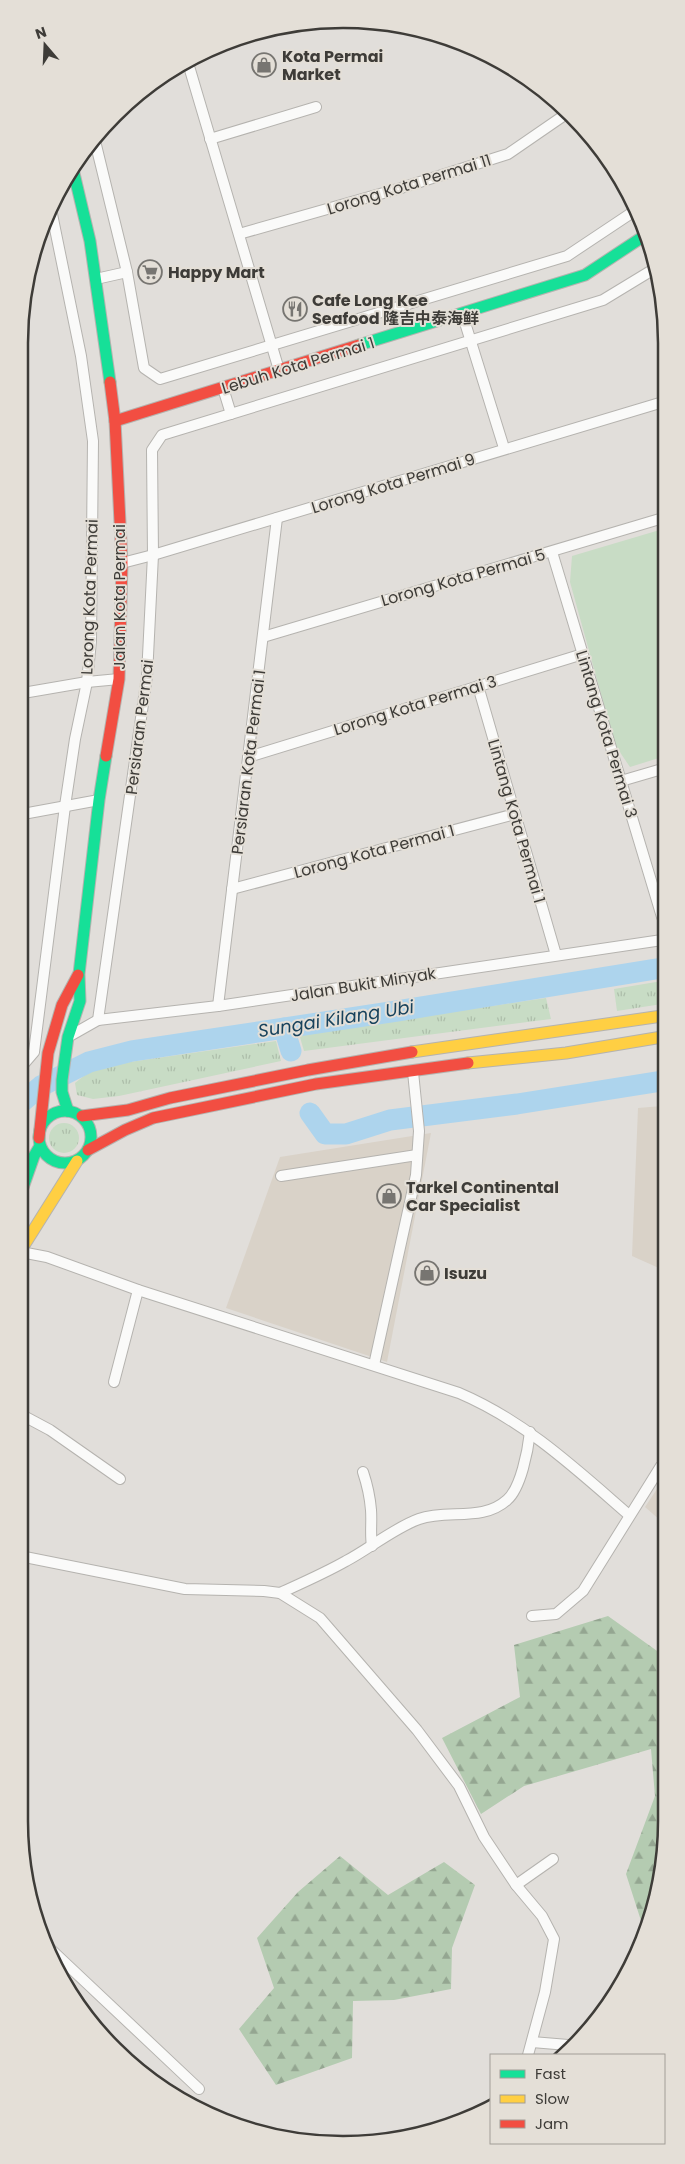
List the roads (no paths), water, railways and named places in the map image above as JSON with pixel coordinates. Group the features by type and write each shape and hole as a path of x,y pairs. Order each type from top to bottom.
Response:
{"main road":[{"name":"Jalan Kota Permai","path":"68,1111 62,1092 65,1051 80,1001 79,974 99,800 119,679 122,563 115,422 90,241 75,177"},
{"name":"Lebuh Kota Permai 1","path":"115,422 585,275 640,239"},
{"name":"Jalan Kota Permai","path":"40,1142 48,1053 62,1005 79,974"},
{"path":"28,1173 40,1142 44,1121 55,1112 68,1111 82,1116 128,1110 230,1085 411,1052 658,1017"},
{"path":"28,1238 46,1205 77,1161 88,1150 125,1130 153,1118 316,1084 566,1052 658,1038"},
{"path":"82,1116 91,1131 92,1139 88,1150"},
{"path":"40,1142 44,1154 55,1161 68,1163 77,1161"}],"street":[{"path":"189,68 280,370"},
{"path":"210,139 316,107"},
{"name":"Lorong Kota Permai 11","path":"239,234 396,189 508,154 562,117"},
{"path":"96,147 107,184 127,272 96,279"},
{"name":"Lebuh Kota Permai 1","path":"127,272 144,368 160,379 567,256 630,214"},
{"name":"Lorong Kota Permai","path":"28,1059 34,1052 65,806 75,739 87,682 91,641 93,440 80,356 53,218"},
{"name":"Lebuh Kota Permai 1","path":"162,435 603,300 649,272"},
{"path":"462,313 504,448"},
{"path":"223,388 231,414"},
{"name":"Lorong Kota Permai 9","path":"122,563 658,403"},
{"name":"Persiaran Permai","path":"98,1020 147,676 153,555 152,450 162,435"},
{"name":"Persiaran Kota Permai 1","path":"218,1006 277,518"},
{"name":"Lorong Kota Permai 5","path":"262,637 658,520"},
{"name":"Lintang Kota Permai 3","path":"552,552 658,903"},
{"name":"Lorong Kota Permai 3","path":"248,757 582,654"},
{"path":"28,692 87,682 119,679"},
{"name":"Lintang Kota Permai 1","path":"478,686 556,956"},
{"path":"622,781 658,770"},
{"path":"28,813 99,800"},
{"name":"Lorong Kota Permai 1","path":"232,889 515,814"},
{"name":"Jalan Bukit Minyak","path":"68,1037 98,1020 218,1006 658,941"},
{"path":"374,1365 416,1175 420,1130 413,1072"},
{"path":"281,1176 417,1155"},
{"path":"28,1253 48,1257 138,1290 466,1396 530,1432 629,1515"},
{"path":"114,1382 138,1290"},
{"path":"28,1418 50,1430 120,1479"},
{"path":"280,1593 346,1561 417,1520 438,1514 479,1513 493,1509 508,1500 516,1487 528,1448 530,1432"},
{"path":"532,1616 556,1614 583,1591 658,1471"},
{"path":"363,1472 371,1511 370,1533 372,1546"},
{"path":"28,1558 185,1589 280,1593 320,1618 416,1730 459,1786 484,1837 516,1885 542,1916 554,1939 551,1964 528,2054"},
{"path":"516,1885 553,1859"},
{"path":"57,1956 199,2089"},
{"path":"532,2042 564,2045"}],"waterway":[{"name":"Sungai Kilang Ubi","path":"28,1097 41,1086 89,1062 132,1051 658,969"},
{"path":"284,1028 291,1051"},
{"path":"310,1113 325,1134 346,1134 390,1120 517,1104 658,1082"}],"place":[{"name":"Kota Permai Market","path":"264,65"},
{"name":"Happy Mart","path":"150,272"},
{"name":"Cafe Long Kee Seafood 隆吉中泰海鲜","path":"295,309"},
{"name":"Tarkel Continental Car Specialist","path":"389,1196"},
{"name":"Isuzu","path":"427,1273"}]}
